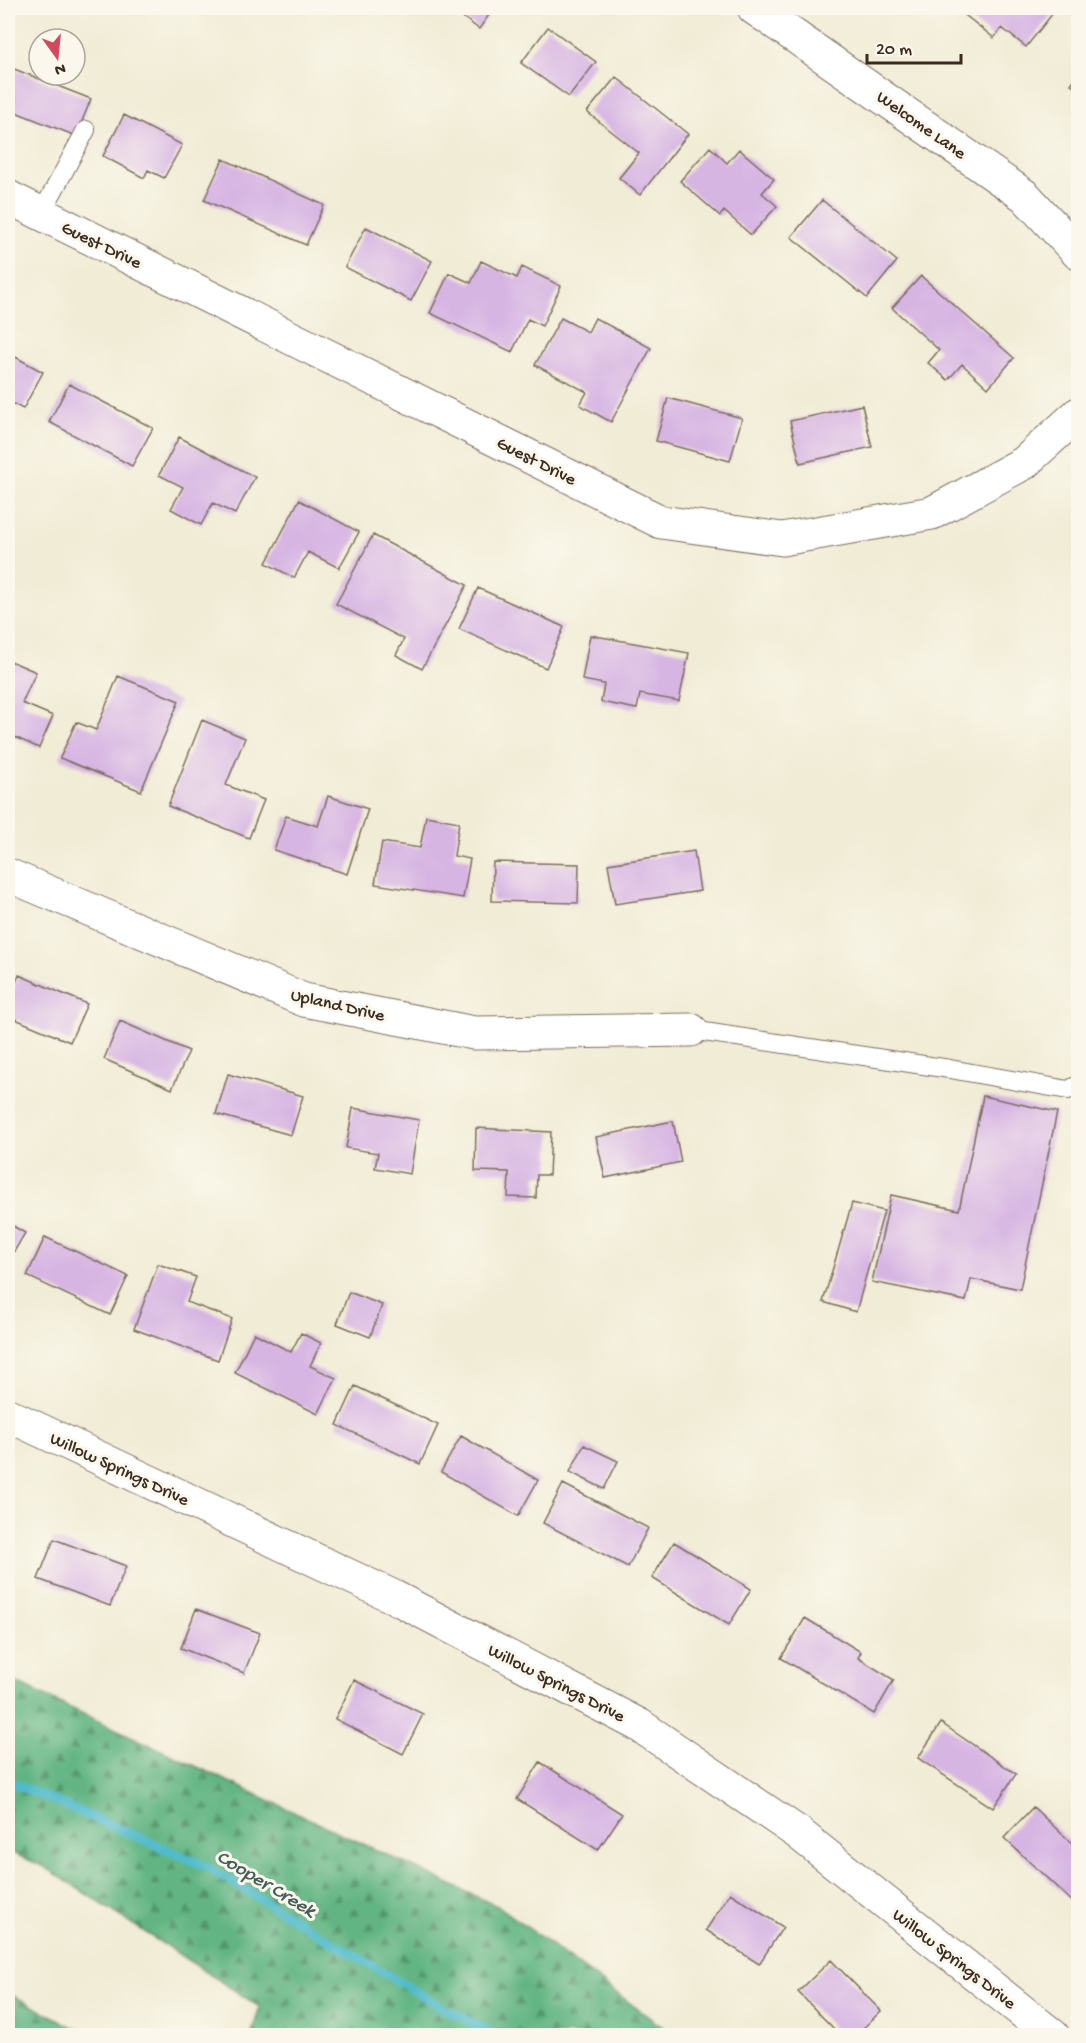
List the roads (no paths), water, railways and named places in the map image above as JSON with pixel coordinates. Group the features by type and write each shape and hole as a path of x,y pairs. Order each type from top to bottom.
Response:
{"street":[{"name":"Welcome Lane","path":"754,8 1025,196 1078,253"},
{"name":"Guest Drive","path":"8,197 661,522 782,539 932,513 1024,463 1078,414"},
{"name":"Upland Drive","path":"8,875 304,1000 474,1033 691,1030"},
{"name":"Willow Springs Drive","path":"8,1415 394,1597 639,1725 796,1832 1053,2036"}],"lane":[{"path":"41,214 86,130"},
{"path":"691,1030 950,1069 1068,1090 1078,1085"}],"waterway":[{"name":"Cooper Creek","path":"8,1781 205,1866 443,2008 498,2036"}]}
